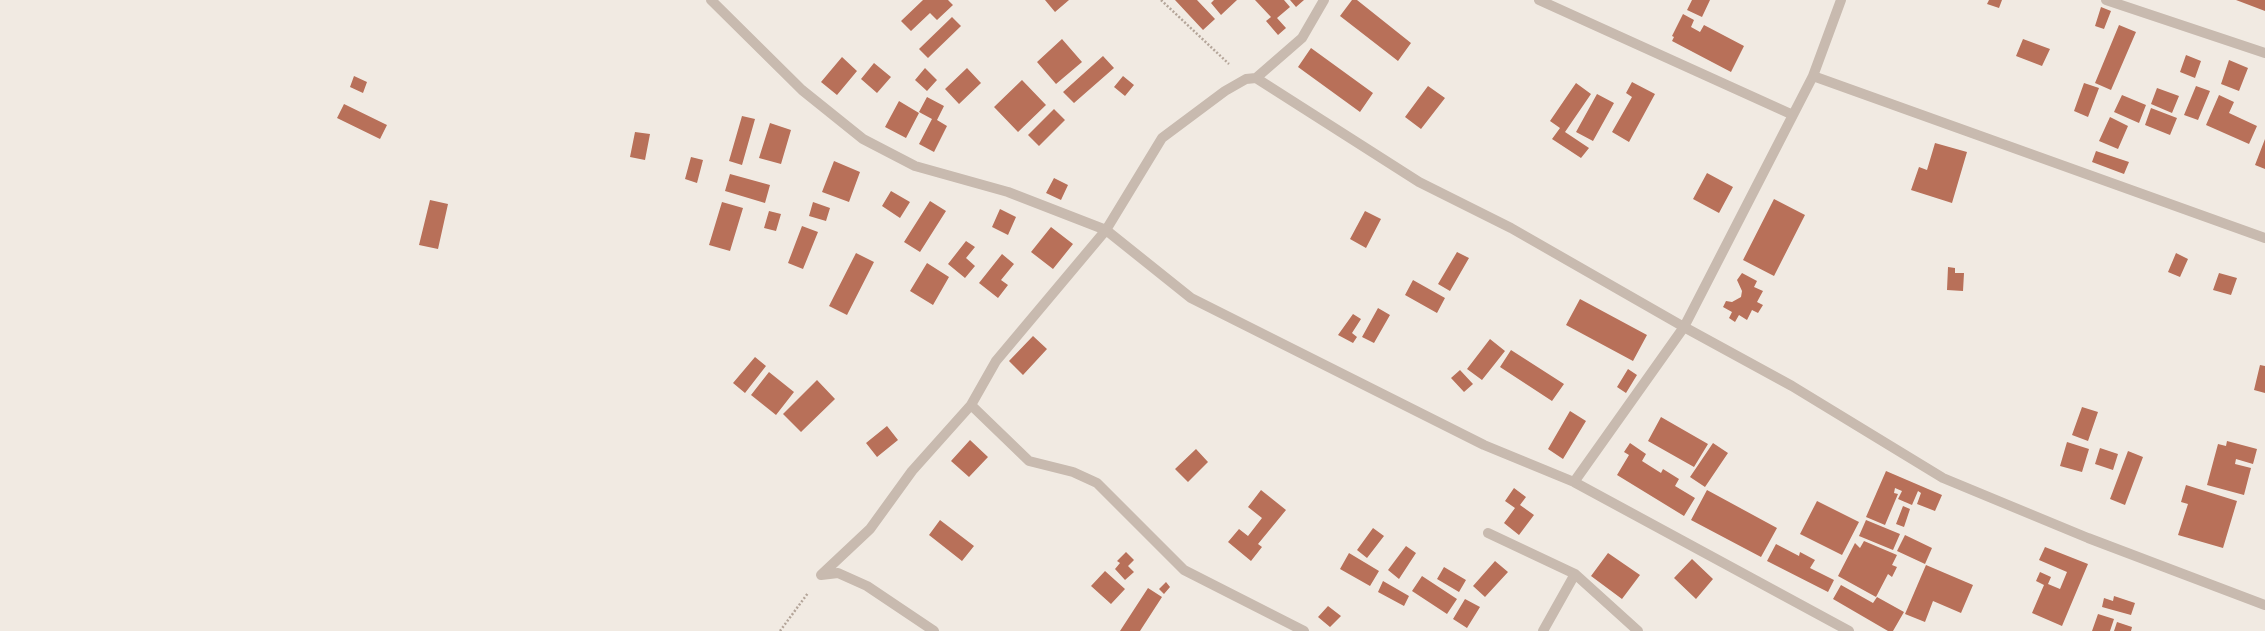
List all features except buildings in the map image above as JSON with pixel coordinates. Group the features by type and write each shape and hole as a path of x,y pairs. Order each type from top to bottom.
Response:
{"street":[{"path":"711,0 802,90 863,139 915,166 1008,192 1106,230 1191,298 1484,445 1574,482 1849,631"},
{"path":"821,575 870,529 912,471 971,405 996,361 1106,230 1162,138 1225,90 1251,79 1302,38 1324,0"},
{"path":"1539,0 1793,115"},
{"path":"1574,482 1684,327 1813,76 1841,0"},
{"path":"2106,0 2265,53"},
{"path":"1813,76 2265,238"},
{"path":"1251,79 1419,182 1511,228 1684,327 1792,386 1943,478 2088,538 2265,605"},
{"path":"971,405 1029,461 1073,472 1097,483 1184,570 1304,631"},
{"path":"1488,533 1575,574 1638,631"},
{"path":"821,575 838,573 867,586 934,631"},
{"path":"1543,631 1575,574"}],"path":[{"path":"1161,0 1251,79"},
{"path":"780,631 821,575"}]}
